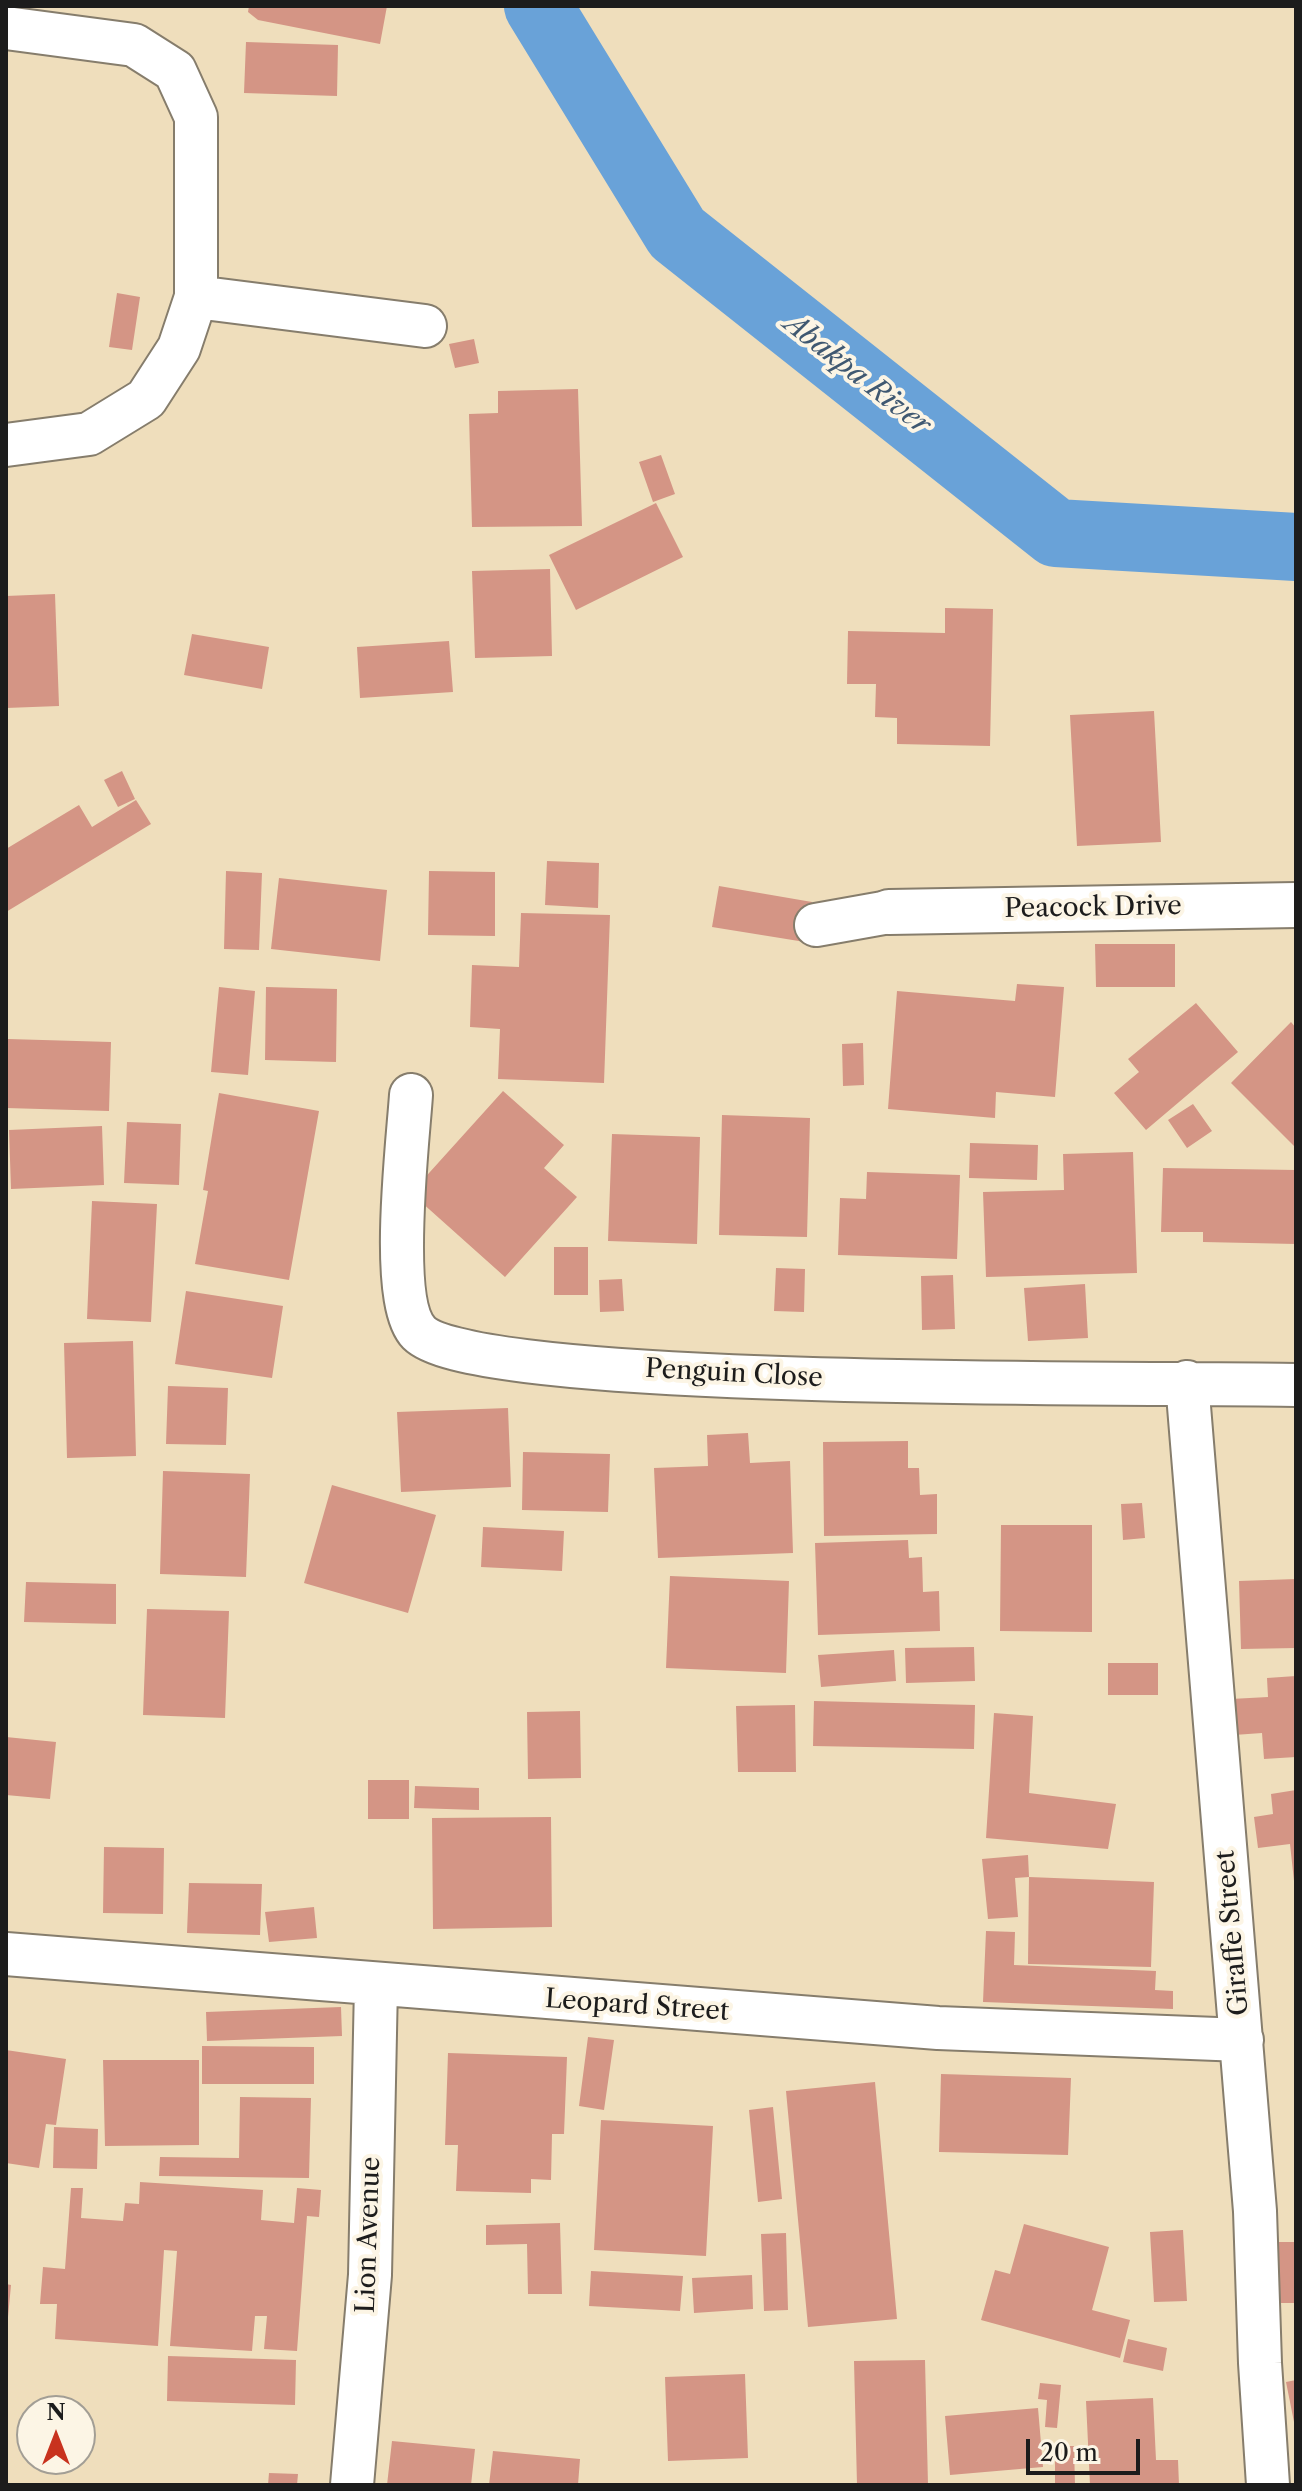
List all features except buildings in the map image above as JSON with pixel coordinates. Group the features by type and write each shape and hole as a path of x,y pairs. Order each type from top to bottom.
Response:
{"street":[{"path":"6,28 134,45 175,71 196,117 196,297 179,348 146,399 89,434 6,445"},
{"path":"196,297 425,326"},
{"name":"Peacock Drive","path":"889,912 1296,905"},
{"path":"816,925 889,912"},
{"name":"Penguin Close","path":"411,1095 402,1230 404,1281 408,1315 417,1331 431,1343 506,1359 868,1381 1296,1385"},
{"name":"Giraffe Street","path":"1187,1382 1255,2211 1268,2485"},
{"name":"Leopard Street","path":"19,1955 938,2028 1242,2040"},
{"name":"Lion Avenue","path":"352,2485 370,2275 376,1985"}],"waterway":[{"name":"Abakpa River","path":"538,6 677,233 1056,533 1296,547"}]}
